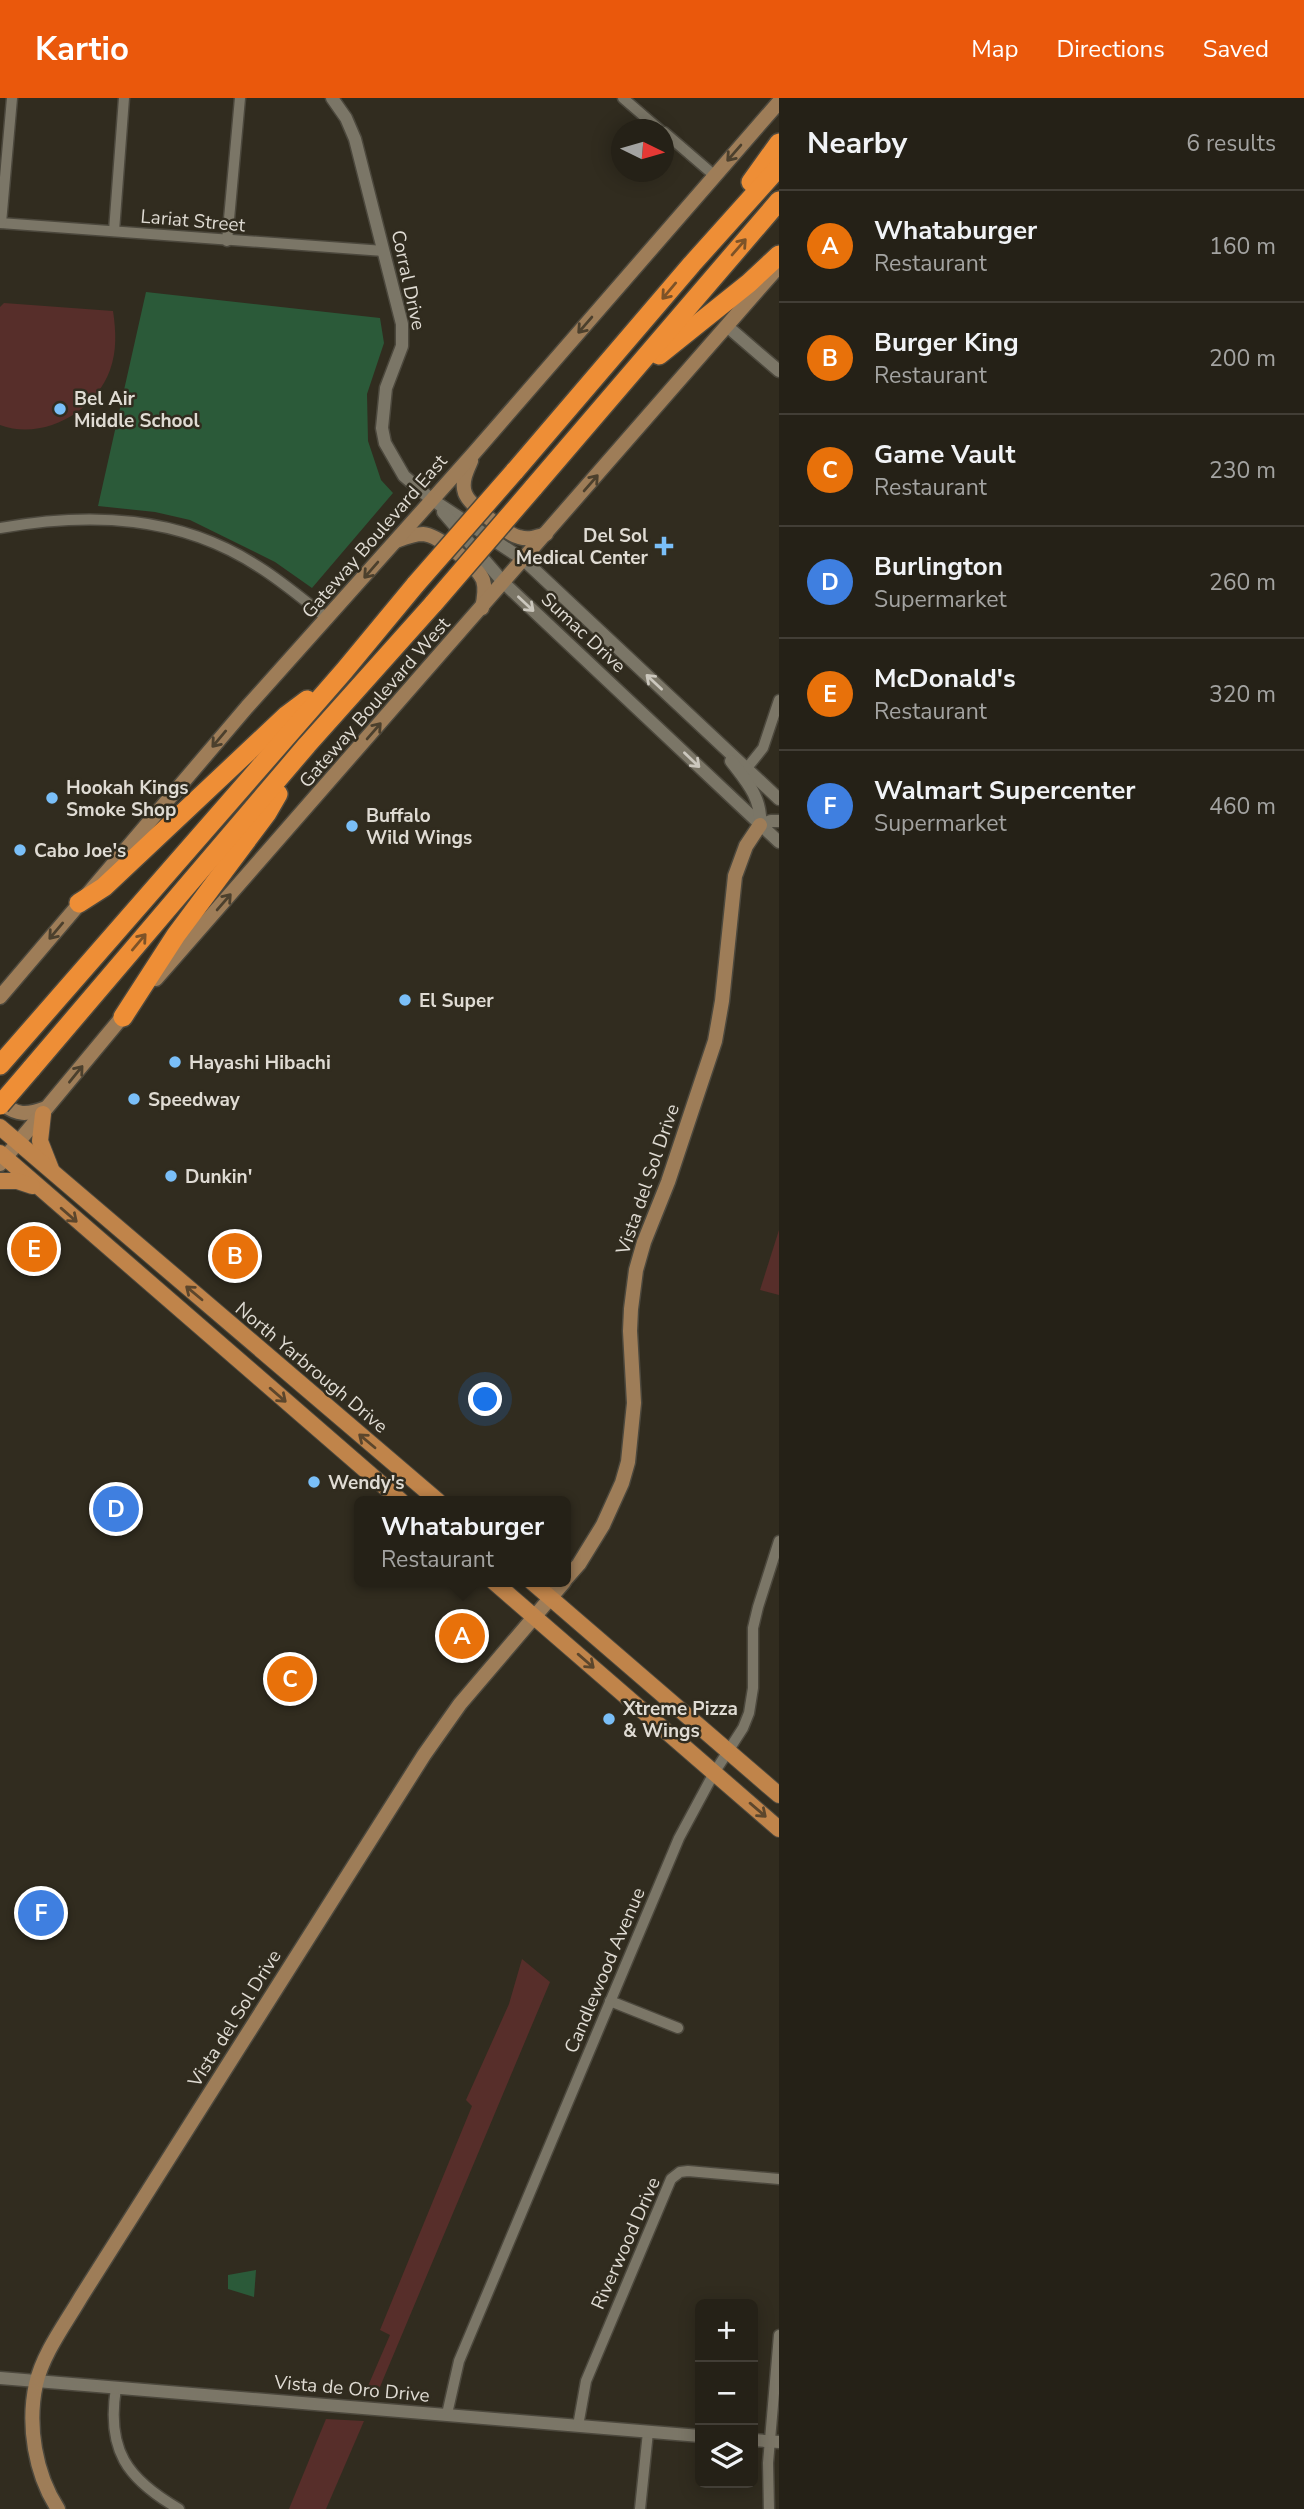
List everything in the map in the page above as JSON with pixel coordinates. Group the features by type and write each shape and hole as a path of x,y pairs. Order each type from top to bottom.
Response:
{"highway":[{"path":"691,264 779,143"},
{"path":"0,1065 344,671 691,264 779,167"},
{"path":"0,1103 779,201"},
{"path":"615,392 749,283 779,255"},
{"path":"79,903 104,887 287,715 344,671"},
{"path":"123,1017 176,935 267,813 307,745"}],"main road":[{"name":"Gateway Boulevard East","path":"0,997 247,707 474,453 779,102"},
{"name":"Gateway Boulevard West","path":"2,1158 18,1143 123,1017 779,266"},
{"path":"474,453 464,478 464,491 470,502 509,533 521,538 547,534"},
{"path":"396,541 426,534 475,566 483,580 485,594 482,609"},
{"name":"Vista del Sol Drive","path":"571,1574 603,1525 622,1483 628,1462 634,1403 631,1331 636,1270 715,1041 722,1001 735,876 747,846 760,825"},
{"path":"0,1103 18,1114 46,1110 40,1141 54,1174"},
{"name":"North Yarbrough Drive","path":"0,1127 432,1496"},
{"path":"2,1158 395,1496"},
{"path":"0,1181 17,1181 39,1189"},
{"path":"246,1367 260,1350"},
{"path":"500,1587 779,1829"},
{"path":"538,1587 779,1795"},
{"name":"Vista del Sol Drive","path":"58,2509 41,2474 34,2442 33,2407 37,2382 51,2349 81,2297 424,1755 460,1704 560,1587"}],"street":[{"path":"1,223 12,98"},
{"path":"114,232 124,98"},
{"path":"227,241 240,98"},
{"name":"Corral Drive","path":"332,98 346,118 355,139 398,304 403,336 399,360 386,388 383,405 382,428 385,443 404,476 431,499"},
{"path":"623,98 648,119"},
{"path":"674,141 715,176"},
{"name":"Lariat Street","path":"1,223 384,251"},
{"path":"728,327 779,371"},
{"name":"Sumac Drive","path":"431,499 524,560 779,799"},
{"name":"Sumac Drive","path":"431,499 504,583 779,842"},
{"path":"0,528 44,520 88,518 124,520 167,528 207,540 257,565 328,619"},
{"path":"747,768 763,748 779,700"},
{"path":"704,728 758,799 760,825 779,821"},
{"name":"Candlewood Avenue","path":"447,2414 459,2361 679,1838 749,1713 753,1688 754,1628 758,1606 779,1541"},
{"path":"610,2001 678,2028"},
{"name":"Riverwood Drive","path":"578,2426 586,2381 671,2179 680,2172 688,2171 779,2179"},
{"path":"769,2509 767,2486 775,2441 779,2335"},
{"name":"Vista de Oro Drive","path":"0,2378 695,2436"},
{"path":"116,2388 112,2418 113,2432 120,2453 128,2468 145,2488 179,2509"},
{"path":"640,2509 648,2432"}],"shaded area":[{"path":"146,292 380,318 384,343 367,394 368,441 381,480 393,493 312,588 275,562 190,520 155,512 98,506"},
{"path":"4,303 113,311 115,341 110,370 93,399 66,419 33,429 0,425 0,307"},
{"path":"779,1230 779,1295 760,1290"},
{"path":"522,1959 550,1982 377,2394 365,2393 390,2335 380,2330 472,2106 466,2100 509,2004"},
{"path":"256,2270 254,2297 228,2289 228,2275"},
{"path":"326,2419 364,2421 326,2509 289,2509"}],"place":[{"name":"Bel Air Middle School","path":"60,409"},
{"name":"Del Sol Medical Center","path":"664,546"},
{"name":"Hookah Kings Smoke Shop","path":"52,798"},
{"name":"Buffalo Wild Wings","path":"352,826"},
{"name":"Cabo Joe's","path":"20,850"},
{"name":"El Super","path":"405,1000"},
{"name":"Hayashi Hibachi","path":"175,1062"},
{"name":"Speedway","path":"134,1099"},
{"name":"Dunkin'","path":"171,1176"},
{"name":"McDonald's","path":"34,1249"},
{"name":"Burger King","path":"235,1256"},
{"name":"Wendy's","path":"314,1482"},
{"name":"Burlington","path":"116,1509"},
{"name":"Whataburger","path":"462,1636"},
{"name":"Game Vault","path":"290,1679"},
{"name":"Xtreme Pizza & Wings","path":"609,1719"},
{"name":"Walmart Supercenter","path":"41,1913"}]}
